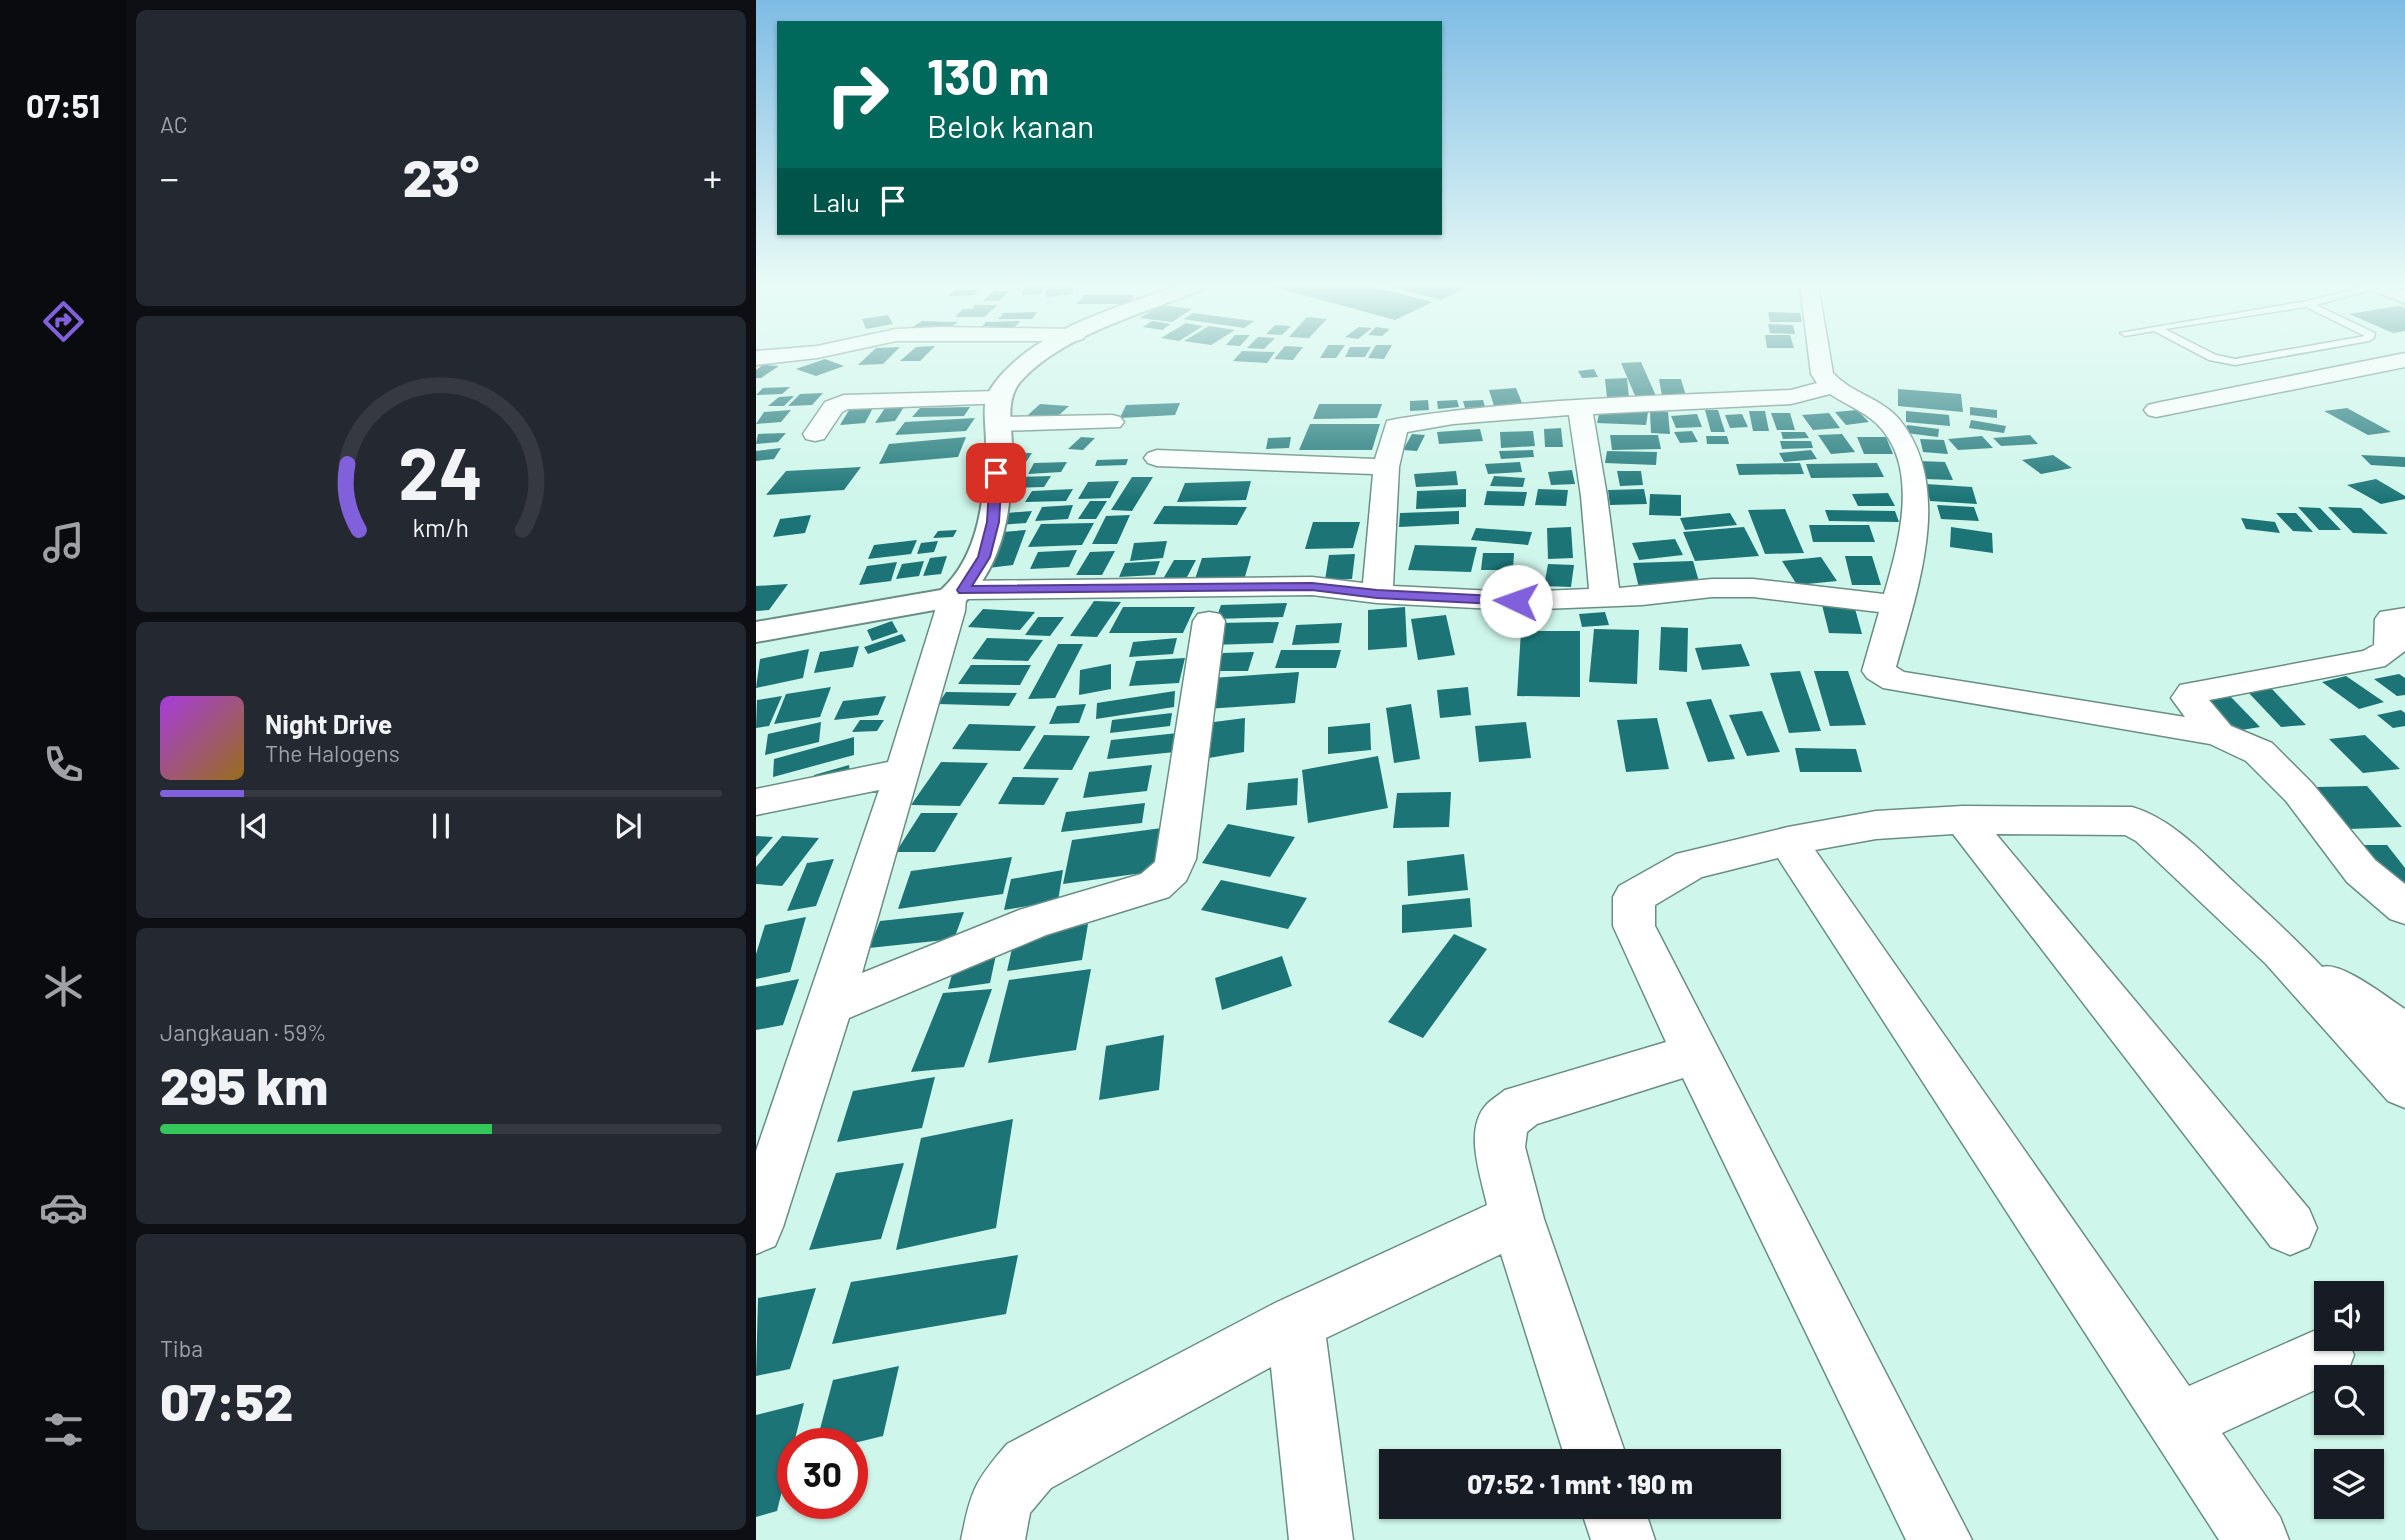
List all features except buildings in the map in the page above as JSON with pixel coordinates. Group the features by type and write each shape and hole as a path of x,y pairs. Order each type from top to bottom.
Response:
{"street":[{"path":"756,1227 830,1006 950,611 957,594 984,557 993,522 998,411 1003,386 1037,357"},
{"path":"1819,357 1822,374 1830,385 1863,401 1889,422 1905,446 1913,472 1916,504 1909,564 1879,671 1895,681 2218,734 2259,752 2299,792 2361,871 2405,908"},
{"path":"2156,410 2405,360"},
{"path":"1377,594 1386,467 1396,426 1453,417 1791,397 1816,392 1830,385"},
{"path":"815,434 833,407 844,402 998,411 1112,422"},
{"path":"1580,408 1594,496 1605,597"},
{"path":"1157,458 1386,467"},
{"path":"756,632 957,594 1312,586 1377,594 1516,601 1712,588 1753,588 1896,605"},
{"path":"2218,734 2188,698 2192,693 2205,688 2373,659 2390,649 2391,619 2405,617"},
{"path":"830,1006 1034,922 1142,891 1164,879 1172,870 1176,859 1209,621"},
{"path":"756,802 903,772"},
{"path":"1963,820 2290,1228"},
{"path":"1940,1540 1695,1054 1634,926 1634,897 1690,866 1788,841 1876,825 1963,820 2132,821 2150,831 2180,856 2281,952 2405,1086"},
{"path":"1788,841 2257,1540"},
{"path":"2281,952 2405,1033"},
{"path":"1593,1449 1517,1219 1500,1147 1503,1121 1522,1106 1695,1054"},
{"path":"993,1540 1001,1499 1028,1466 1295,1323 1517,1219"},
{"path":"1295,1323 1321,1540"},
{"path":"2179,1422 2325,1354"},
{"path":"1616,1519 1623,1540"}],"lane":[{"path":"2211,357 2235,362 2264,357"}],"route":[{"path":"996,473 993,522 984,557 963,590 1312,586 1377,594 1516,601"}]}
